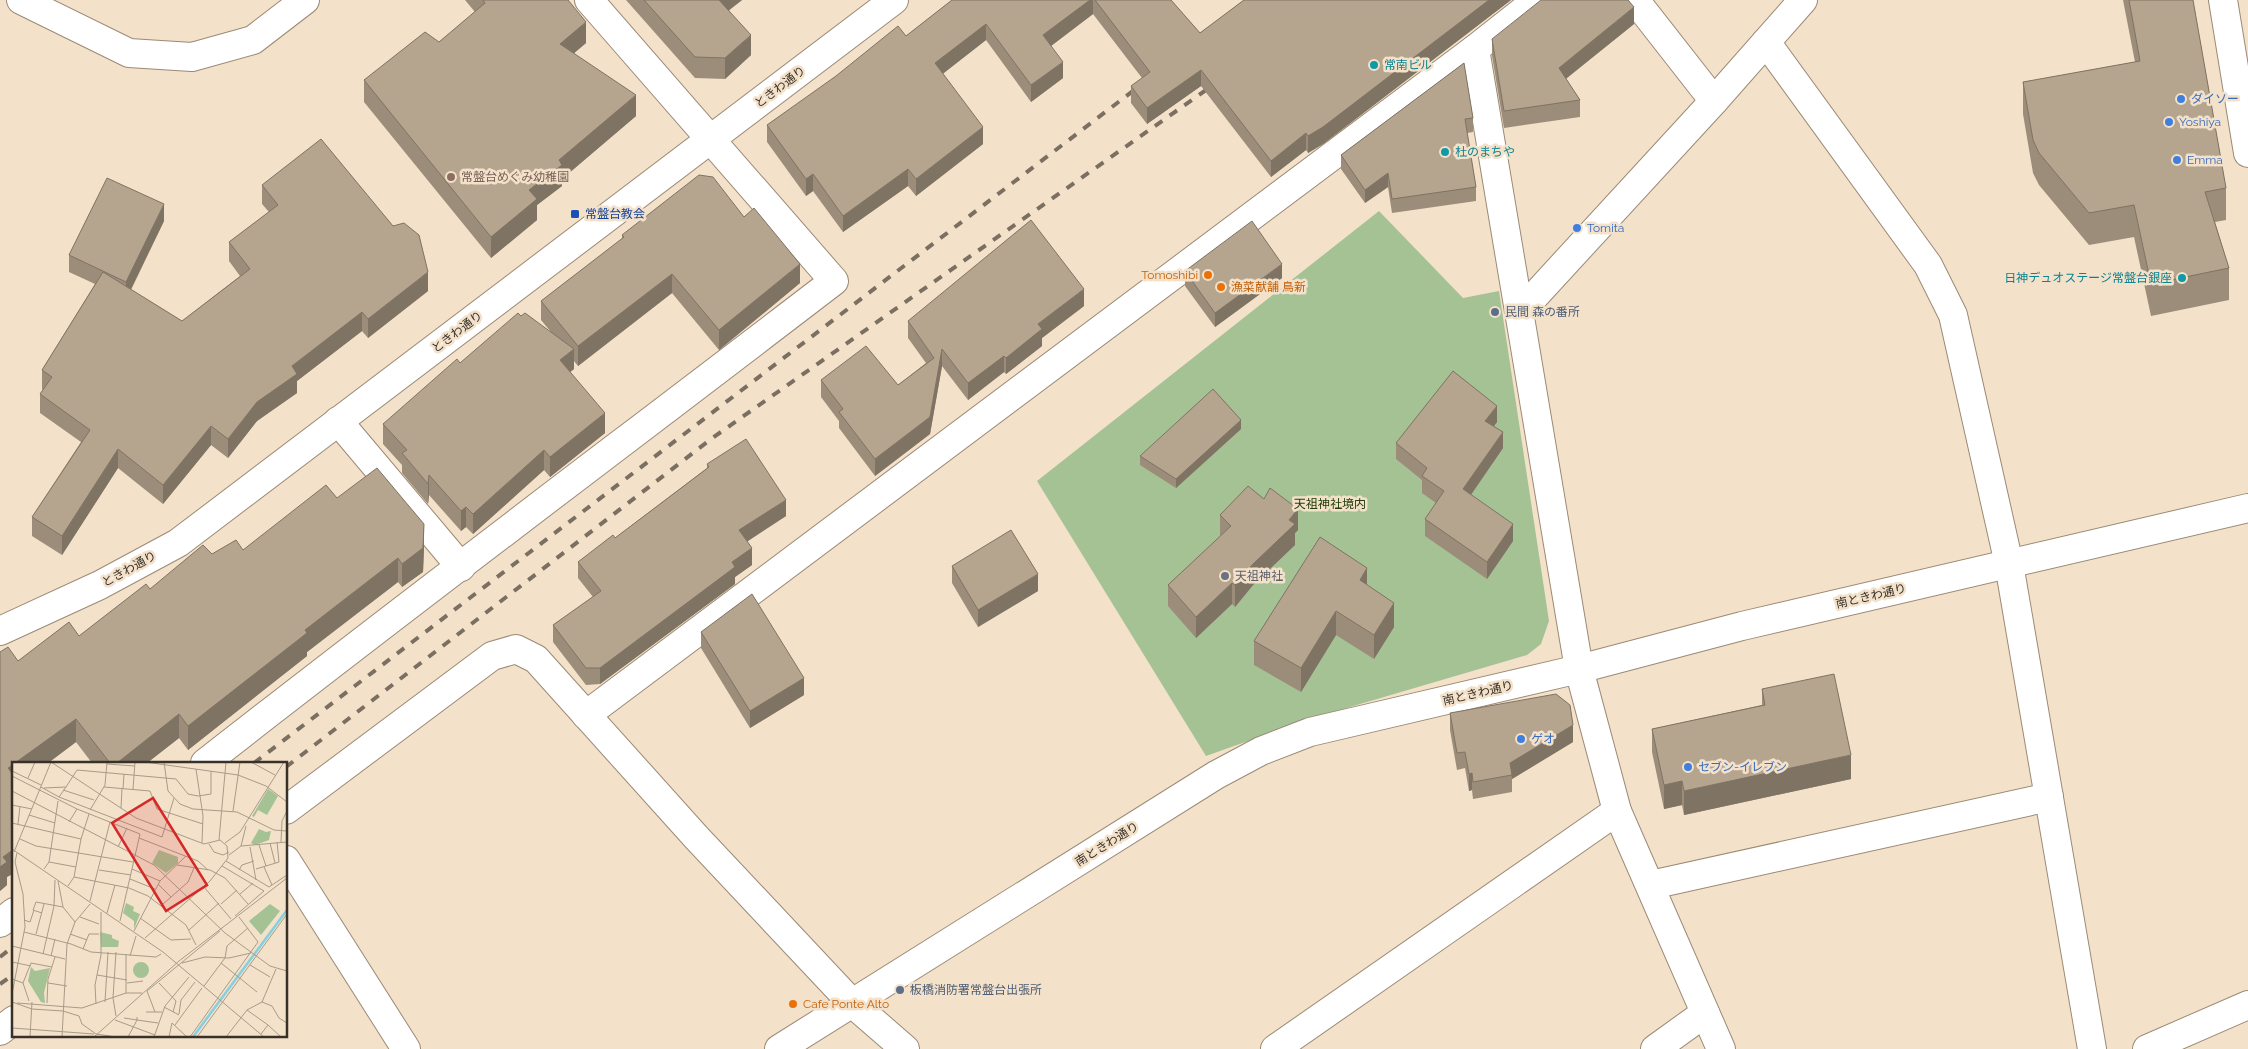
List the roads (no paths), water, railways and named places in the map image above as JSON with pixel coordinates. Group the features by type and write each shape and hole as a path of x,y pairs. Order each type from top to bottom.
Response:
{"street":[{"path":"21,0 129,53 192,57 253,40 305,0"},
{"path":"206,762 342,655 461,568 834,281 589,0"},
{"name":"ときわ通り","path":"0,631 100,585 178,543 894,0"},
{"path":"586,715 1475,49 1537,0"},
{"path":"1635,0 1714,101"},
{"path":"1518,313 1714,101 1803,0"},
{"path":"2223,0 2241,70 2248,153"},
{"path":"1766,42 1928,265 1953,315 2009,564 2092,1049"},
{"path":"1475,49 1579,669 1617,811 1651,885 1721,1049"},
{"path":"338,421 461,568"},
{"name":"南ときわ通り","path":"779,1049 1216,775 1261,751 1310,732 1579,669 1742,626 2248,508"},
{"path":"288,809 492,656 516,649 536,660 696,836 852,1003 904,1049"},
{"path":"1651,885 2049,797"},
{"path":"1275,1049 1617,811"},
{"path":"288,863 406,1049"},
{"path":"0,923 12,914"},
{"path":"2147,1049 2248,1005"},
{"path":"1655,1049 1705,1013"},
{"path":"0,1030 12,1021"}],"railway":[{"path":"288,765 711,439 1216,83"},
{"path":"255,762 1142,84"},
{"path":"0,957 12,948"},
{"path":"0,984 12,975"}],"place":[{"name":"常南ビル","path":"1374,65"},
{"name":"ダイソー","path":"2181,99"},
{"name":"Yoshiya","path":"2169,122"},
{"name":"杜のまちや","path":"1445,152"},
{"name":"Emma","path":"2177,160"},
{"name":"常盤台めぐみ幼稚園","path":"451,177"},
{"name":"常盤台教会","path":"575,214"},
{"name":"Tomita","path":"1577,228"},
{"name":"Tomoshibi","path":"1208,275"},
{"name":"日神デュオステージ常盤台銀座","path":"2182,278"},
{"name":"漁菜献舗 鳥新","path":"1221,287"},
{"name":"民間 森の番所","path":"1495,312"},
{"name":"天祖神社","path":"1225,576"},
{"name":"ゲオ","path":"1521,739"},
{"name":"セブン-イレブン","path":"1688,767"},
{"name":"板橋消防署常盤台出張所","path":"900,990"},
{"name":"Cafe Ponte Alto","path":"793,1004"}],"park label":[{"name":"天祖神社境内","path":"1330,504"}]}
